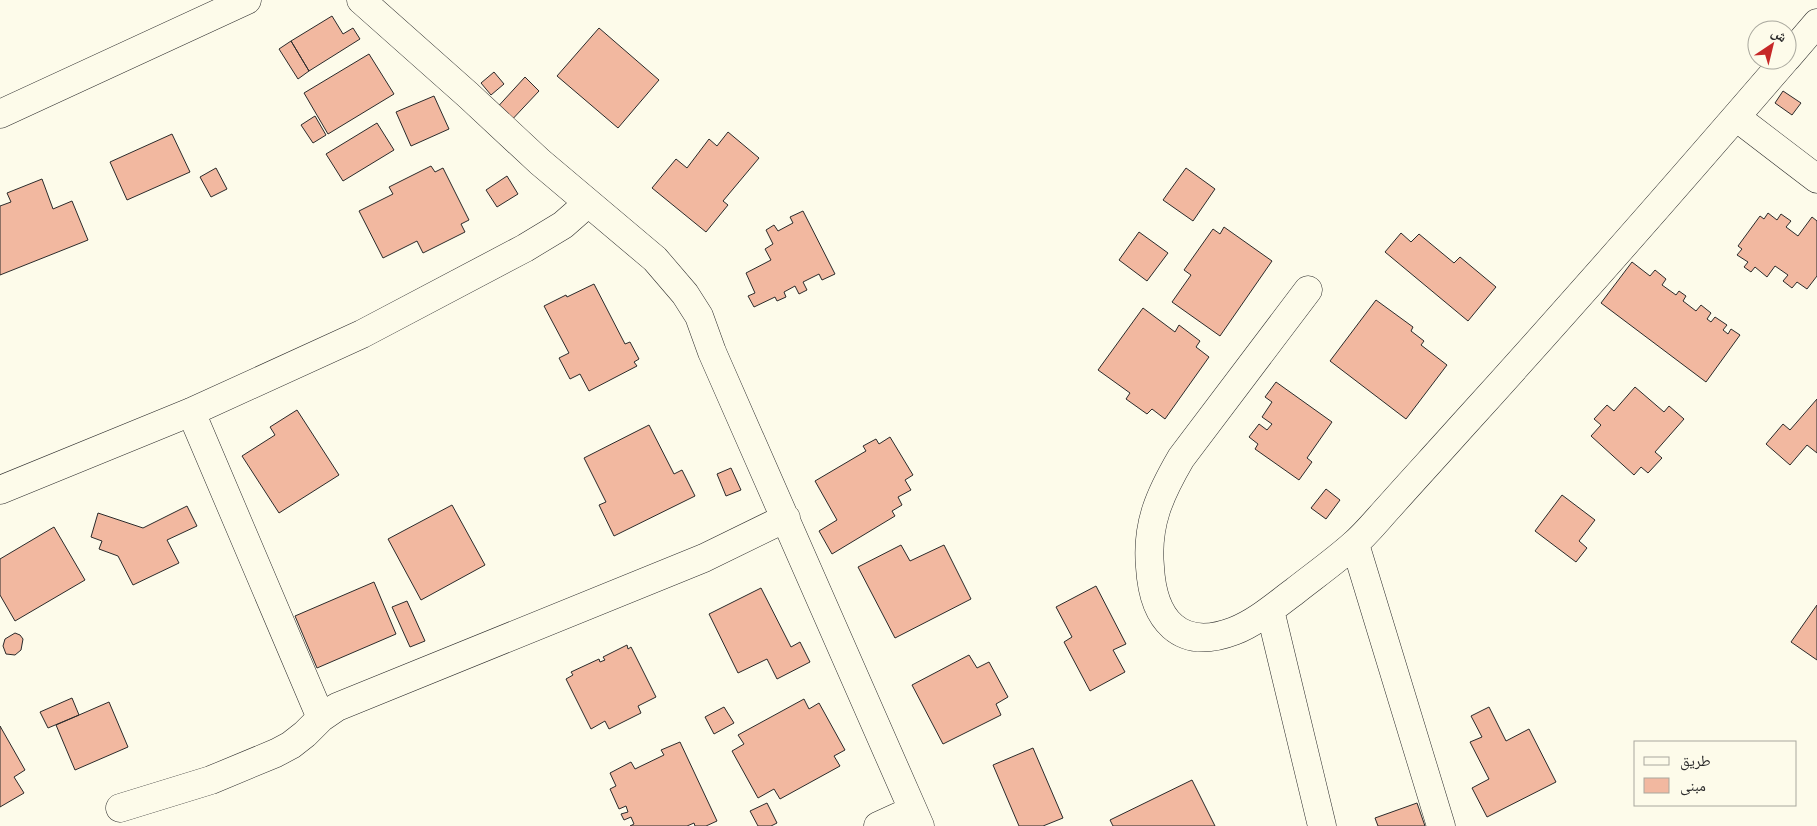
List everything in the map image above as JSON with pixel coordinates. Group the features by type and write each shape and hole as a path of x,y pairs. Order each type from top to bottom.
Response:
{"street":[{"path":"0,114 247,0"},
{"path":"360,0 468,95 540,162 655,259 685,294 699,316 712,352 917,818 878,826"},
{"path":"1797,46 1817,23"},
{"path":"1308,290 1181,458 1164,488 1152,523 1150,566 1153,592 1158,606 1167,622 1178,631 1194,637 1212,636 1234,631 1270,610 1355,544 1551,328 1777,70"},
{"path":"1736,117 1817,179"},
{"path":"0,490 191,412 362,334 525,248 563,225 588,203"},
{"path":"191,412 321,718"},
{"path":"120,808 211,780 276,753 291,745 321,718 337,707 704,558 786,518"},
{"path":"1355,544 1441,826"},
{"path":"1270,610 1322,826"}],"building":[{"path":"332,16 343,34 353,28 360,39 309,71 291,41"},
{"path":"599,28 659,80 618,128 557,76"},
{"path":"291,41 309,71 298,79 279,49"},
{"path":"369,54 394,94 328,134 304,93"},
{"path":"494,72 504,84 491,95 481,83"},
{"path":"525,77 539,91 507,125 493,112"},
{"path":"1783,91 1801,103 1792,115 1775,103"},
{"path":"434,96 449,129 411,146 396,112"},
{"path":"315,116 326,135 313,143 301,125"},
{"path":"377,123 394,150 343,181 326,154"},
{"path":"728,132 759,158 723,201 728,205 706,232 652,188 676,159 687,168 709,139 717,146"},
{"path":"172,134 190,172 127,200 110,162"},
{"path":"431,166 435,172 443,168 469,220 461,224 465,232 423,253 417,241 383,258 359,211 393,194 389,187"},
{"path":"216,168 227,189 211,197 200,177"},
{"path":"1186,168 1215,189 1193,221 1163,200"},
{"path":"507,176 518,194 497,207 486,190"},
{"path":"42,179 53,209 72,201 88,240 0,275 0,206 11,202 7,193"},
{"path":"803,211 835,274 822,280 819,274 803,282 807,290 799,294 795,286 784,292 786,297 777,301 775,297 754,307 748,296 755,293 746,273 771,260 765,249 773,244 766,230 774,225 778,231 793,223 790,217"},
{"path":"1768,213 1777,220 1781,214 1791,221 1786,227 1798,236 1812,217 1817,221 1817,276 1807,289 1797,282 1792,288 1783,281 1788,275 1775,266 1767,277 1755,267 1751,272 1744,267 1748,262 1737,255 1742,249 1738,246 1760,216 1764,219"},
{"path":"1224,227 1272,261 1220,336 1172,302 1191,275 1184,270 1213,229 1220,234"},
{"path":"1139,232 1168,253 1147,281 1119,260"},
{"path":"1401,233 1411,242 1419,234 1454,263 1460,257 1496,287 1468,321 1385,252"},
{"path":"1632,262 1650,276 1655,270 1666,279 1662,285 1676,295 1679,291 1686,296 1683,301 1696,311 1701,305 1711,313 1707,319 1711,322 1715,317 1727,325 1723,330 1728,334 1731,329 1740,335 1706,382 1601,303"},
{"path":"594,284 625,344 630,342 639,359 634,362 637,366 589,391 580,374 570,379 559,358 569,353 544,306"},
{"path":"1376,300 1413,327 1411,331 1424,341 1421,345 1447,365 1406,419 1330,361"},
{"path":"1143,308 1175,332 1179,325 1200,341 1196,347 1209,357 1165,419 1152,409 1147,414 1126,399 1130,393 1098,370"},
{"path":"1276,382 1332,422 1307,458 1312,462 1299,480 1255,449 1258,444 1249,437 1259,424 1267,430 1272,424 1262,417 1272,402 1265,397"},
{"path":"1635,387 1664,412 1669,406 1684,419 1655,452 1662,458 1648,473 1641,467 1634,475 1591,436 1601,425 1594,419 1607,405 1614,411"},
{"path":"1817,399 1817,453 1807,445 1790,465 1766,444 1783,424 1790,430"},
{"path":"297,410 339,475 279,513 242,456 275,435 270,427"},
{"path":"649,425 674,474 682,470 695,496 614,536 599,505 606,502 584,458"},
{"path":"890,437 913,475 905,480 911,490 898,497 902,505 892,511 895,516 832,554 819,531 837,520 815,481 866,451 863,446 876,439 879,444"},
{"path":"731,468 741,490 726,496 717,474"},
{"path":"1326,489 1340,500 1326,519 1311,508"},
{"path":"1562,495 1595,520 1579,541 1587,548 1576,562 1535,531"},
{"path":"452,505 485,565 421,600 388,539"},
{"path":"187,506 197,526 167,540 179,563 133,585 118,556 99,549 102,541 91,537 98,513 143,528"},
{"path":"54,527 85,580 15,621 0,595 0,559"},
{"path":"901,545 910,561 944,545 971,599 895,638 858,567"},
{"path":"374,582 396,634 317,668 295,616"},
{"path":"1096,586 1126,644 1113,650 1125,672 1090,691 1064,642 1072,637 1056,607"},
{"path":"761,588 791,647 800,642 810,662 777,679 767,659 738,673 709,614"},
{"path":"407,601 425,641 410,647 392,607"},
{"path":"1817,605 1817,660 1791,642"},
{"path":"15,633 23,639 21,650 15,655 6,654 3,646 5,639"},
{"path":"627,645 628,649 631,647 656,697 638,706 641,713 609,729 605,721 591,729 566,679 573,675 571,672 599,659 600,662 605,660 603,657"},
{"path":"969,655 977,668 989,662 1008,697 996,704 1001,715 943,744 912,685"},
{"path":"72,698 79,715 48,728 40,712"},
{"path":"804,699 809,709 819,703 845,750 834,756 840,766 780,799 774,789 758,798 732,751 744,744 738,735"},
{"path":"109,702 128,747 75,770 56,725"},
{"path":"724,707 734,723 714,734 705,717"},
{"path":"1489,707 1506,741 1529,729 1556,782 1487,817 1472,788 1489,779 1470,742 1482,737 1471,716"},
{"path":"0,726 25,770 14,777 24,793 0,807"},
{"path":"680,742 717,821 706,826 695,826 694,823 687,826 630,826 634,824 631,817 624,820 621,814 628,812 626,806 619,809 610,789 616,786 610,773 631,762 635,769 664,755 661,750"},
{"path":"1033,748 1063,818 1043,826 1019,826 993,765"},
{"path":"1192,780 1215,826 1113,826 1110,820"},
{"path":"767,803 777,823 771,826 758,826 750,811"},
{"path":"1417,803 1425,826 1378,826 1375,818"}]}
